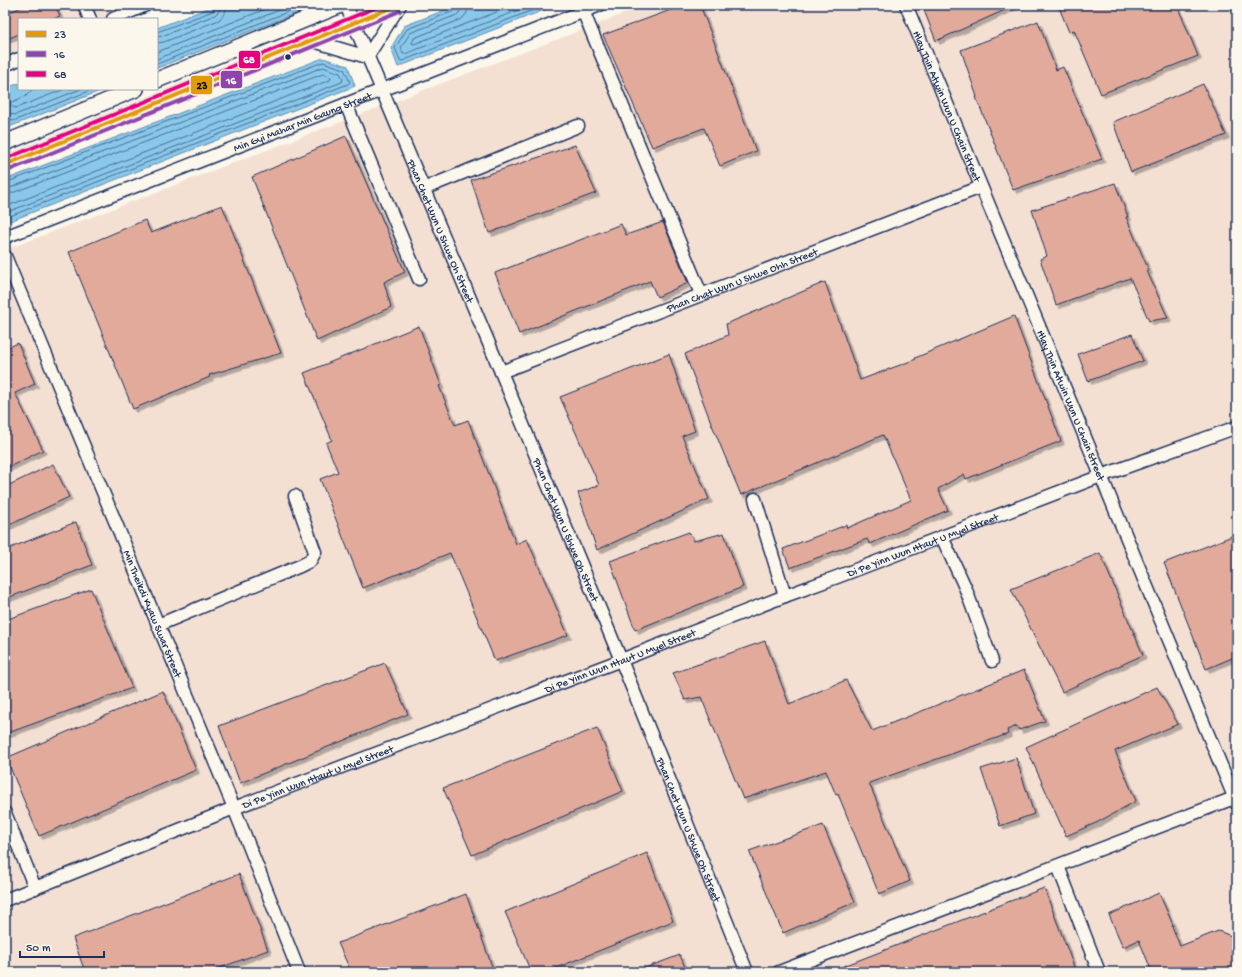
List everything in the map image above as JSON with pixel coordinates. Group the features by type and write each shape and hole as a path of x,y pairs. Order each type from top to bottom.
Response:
{"main road":[{"path":"158,80 341,5"},
{"path":"5,165 399,5"},
{"path":"5,143 134,90"}],"street":[{"path":"84,5 90,18"},
{"path":"115,18 146,5"},
{"name":"Phan Chet Wun U Shwe Oh Street","path":"346,5 621,660 747,972"},
{"path":"310,40 367,57 399,5"},
{"name":"Min Gyi Mahar Min Gaung Street","path":"5,237 600,5"},
{"name":"Hlay Thin Atwin Wun U Chain Street","path":"906,5 1236,801"},
{"path":"583,11 701,294"},
{"path":"5,65 18,59"},
{"path":"346,104 418,280"},
{"path":"423,189 578,126"},
{"name":"Phan Chat Wun U Shwe Ohh Street","path":"501,372 981,186"},
{"name":"Min Theikdi Kyaw Swar Street","path":"5,256 234,808 299,972"},
{"name":"Di Pe Yinn Wun Htaut U Myel Street","path":"5,900 234,808 785,596 1101,476 1236,429"},
{"path":"158,625 310,561 315,552 295,496"},
{"path":"755,499 785,596"},
{"path":"942,537 965,587 992,661"},
{"path":"779,972 1058,866 1236,801"},
{"path":"5,813 10,839 35,888"},
{"path":"1058,866 1099,972"}],"shaded area":[{"path":"5,5 152,5 120,18 18,18 18,58 5,64"},
{"path":"647,5 1237,5 1237,972 5,972 5,250"}],"water":[{"path":"216,5 316,5 158,68 158,28"},
{"path":"458,5 557,5 398,67 391,48 404,26"},
{"path":"323,58 348,66 355,86 5,223 5,180"},
{"path":"18,83 18,90 102,90 9,127 5,117 5,89"}],"building":[{"path":"26,5 55,5 60,16 55,18 18,18 18,34 5,40 5,14"},
{"path":"684,5 700,5 756,151 720,166 704,128 652,147 603,35"},
{"path":"922,5 1016,5 936,41"},
{"path":"1058,5 1177,5 1198,56 1101,94 1074,30 1069,32"},
{"path":"1038,21 1056,70 1063,67 1102,159 1013,190 976,97 961,50"},
{"path":"1203,84 1226,135 1131,172 1113,122"},
{"path":"346,136 405,272 384,282 391,307 317,341 252,177"},
{"path":"575,145 596,193 489,233 471,180"},
{"path":"1115,183 1128,217 1126,217 1149,271 1147,271 1168,318 1149,321 1130,278 1056,305 1040,259 1047,256 1032,210"},
{"path":"222,205 281,353 209,375 210,377 133,409 69,252 145,220 151,233"},
{"path":"663,222 688,283 657,297 650,281 519,334 495,273 621,224 626,235"},
{"path":"825,282 860,380 916,359 915,358 1014,316 1061,441 966,479 964,474 938,489 948,510 870,544 867,539 790,568 783,549 846,525 847,528 911,500 883,435 741,495 685,354 728,335 726,324"},
{"path":"419,326 441,385 439,386 455,425 468,420 516,544 527,539 568,635 495,661 450,553 363,588 320,479 338,472 326,443 332,440 304,373"},
{"path":"1132,334 1143,361 1088,381 1078,354"},
{"path":"18,343 35,384 15,393 43,450 5,469 5,349"},
{"path":"669,354 695,431 682,436 709,499 597,550 578,493 599,485 560,397"},
{"path":"53,464 69,497 5,527 5,487"},
{"path":"76,522 92,565 5,599 5,550"},
{"path":"689,532 694,541 724,533 743,587 635,630 610,561"},
{"path":"1237,534 1237,656 1206,669 1164,563"},
{"path":"1100,553 1143,655 1062,692 1011,589"},
{"path":"91,589 132,688 5,734 5,620"},
{"path":"765,641 789,704 846,680 872,731 1024,670 1045,721 1019,730 1017,726 1007,730 1008,734 869,783 910,881 879,894 838,794 836,795 826,771 743,799 701,697 685,700 673,673"},
{"path":"385,663 408,714 240,783 219,726"},
{"path":"1157,687 1178,724 1115,751 1136,801 1098,822 1066,836 1026,747"},
{"path":"163,691 196,770 39,836 6,758"},
{"path":"597,728 623,791 472,855 443,788"},
{"path":"1016,758 1034,814 1000,826 981,769"},
{"path":"823,825 855,902 783,933 749,851"},
{"path":"647,853 673,921 546,972 531,972 505,912"},
{"path":"239,874 268,950 209,972 85,972 73,938"},
{"path":"1044,888 1076,972 831,972 831,971"},
{"path":"1159,893 1173,925 1172,926 1180,946 1218,931 1237,938 1237,972 1152,972 1139,940 1123,947 1109,915"},
{"path":"466,894 494,972 351,972 338,943"},
{"path":"680,955 687,972 637,971"}],"transit line":[{"name":"68","path":"5,159 382,5"},
{"name":"23","path":"5,165 398,5"},
{"name":"16","path":"7,171 400,11"}]}
